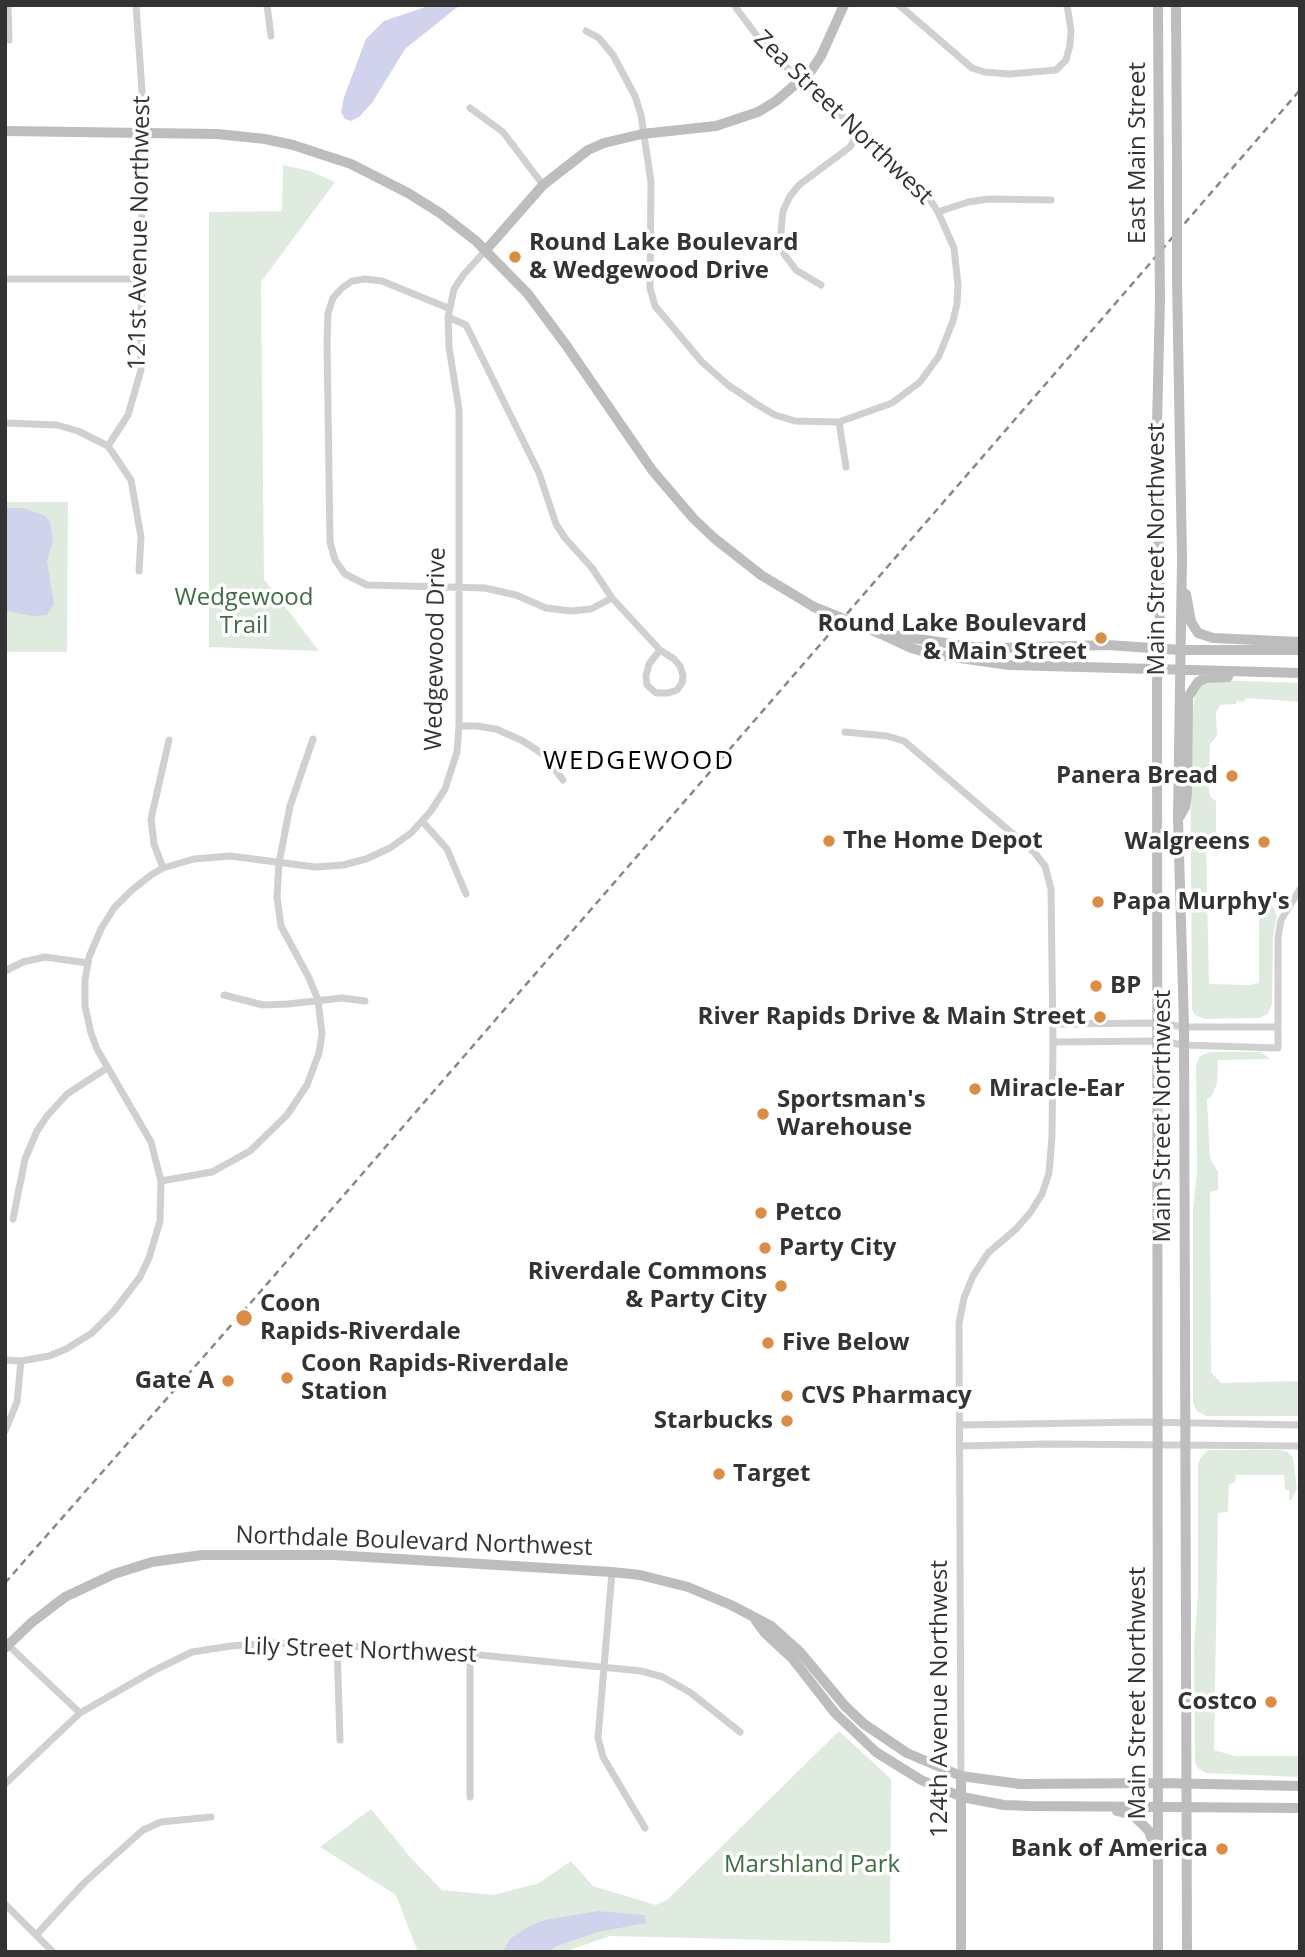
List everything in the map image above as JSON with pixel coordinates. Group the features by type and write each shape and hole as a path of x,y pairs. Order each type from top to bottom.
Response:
{"main road":[{"name":"Wedgewood Drive","path":"486,250 543,185 588,150 604,143 642,134 716,126 736,121 776,101 801,82 821,56 844,5"},
{"name":"East Main Street","path":"1158,5 1160,300"},
{"name":"East Main Street","path":"1176,5 1177,280"},
{"path":"5,131 217,134 265,139 351,164 388,181 440,213 486,250 542,311 652,470 676,499 731,552 761,575 814,607 912,648 983,662 1020,666 1300,673"},
{"name":"Main Street Northwest","path":"1177,280 1181,582 1178,818 1184,1027 1187,1952"},
{"name":"Main Street Northwest","path":"1158,1952 1157,669 1160,647 1157,424 1160,300"},
{"path":"1181,582 1186,592 1191,622 1198,634 1213,638 1300,642"},
{"path":"879,634 972,647 1300,650"},
{"path":"1178,818 1185,807 1187,794 1188,697 1191,690 1206,678 1250,676 1264,672"},
{"name":"Northdale Boulevard Northwest","path":"7,1646 65,1597 102,1579 152,1562 202,1555 334,1555 640,1575 688,1587 771,1626 800,1651 845,1706 882,1738 907,1754 961,1776 1020,1784 1300,1786"},
{"path":"755,1618 765,1633 792,1658 835,1713 876,1752 921,1780 962,1797 1004,1805 1300,1808"},
{"name":"124th Avenue Northwest","path":"961,1776 961,1952"},
{"path":"1101,1807 1133,1815 1149,1831 1158,1860"}],"street":[{"path":"8,5 9,40"},
{"name":"121st Avenue Northwest","path":"108,446 128,415 141,370 142,132 136,5"},
{"path":"267,5 271,36"},
{"name":"Zea Street Northwest","path":"734,5 760,40 801,82 923,189 939,212 954,248 958,285 953,321 939,356 920,382 892,403 839,422"},
{"path":"899,5 972,68 1009,74 1056,70 1066,61 1071,30 1067,5"},
{"path":"586,31 598,38 613,55 635,96 640,115 651,182 650,288 655,306 702,362 728,385 758,405 775,415 795,421 839,422 846,467"},
{"path":"470,108 503,132 543,185"},
{"path":"821,285 796,270 785,254 780,242 783,212 790,196 799,185 850,147 860,131"},
{"path":"939,212 968,202 989,199 1051,200"},
{"name":"Wedgewood Drive","path":"5,1360 21,1361 49,1356 79,1342 103,1323 132,1289 156,1239 162,1181 151,1142 97,1049 87,1016 85,993 88,963 101,929 114,908 141,882 163,869 194,859 216,856 329,867 366,859 400,841 423,822 440,799 450,776 457,752 459,726 459,410 449,347 448,312 459,281 486,250"},
{"path":"5,279 140,279"},
{"path":"612,598 591,609 571,611 546,608 500,591 459,586 367,585 352,579 340,568 331,552 330,542 327,341 328,313 333,298 342,288 352,281 382,281 448,312 466,325 540,473 556,524 592,568 612,598 660,650 680,666 682,683 677,690 668,693 656,692 648,685 646,676 649,664 660,650"},
{"path":"5,423 57,425 78,431 108,446 131,481 140,528 139,571"},
{"path":"459,726 496,729 523,741 544,755 563,780"},
{"path":"845,732 887,736 904,741 1040,859 1048,874 1051,889 1053,1042 1049,1173 1042,1194 1030,1213 988,1253 973,1276 964,1298 959,1323 960,1425 1300,1425"},
{"path":"162,1181 212,1172 250,1151 287,1115 307,1085 319,1053 322,1034 318,1000 281,926 277,898 279,863 289,806 313,739"},
{"path":"163,869 154,844 151,819 169,740"},
{"path":"423,822 447,849 466,894"},
{"path":"1053,1042 1159,1041 1184,1045 1278,1048 1278,937 1281,920 1300,889"},
{"path":"5,971 23,962 45,957 88,963"},
{"path":"224,995 263,1005 342,998 365,1001"},
{"path":"1053,1024 1159,1023 1184,1027 1278,1027"},
{"path":"13,1219 25,1158 37,1131 67,1094 107,1068"},
{"path":"5,1431 18,1402 21,1361"},
{"name":"124th Avenue Northwest","path":"960,1425 961,1776"},
{"path":"960,1446 1300,1446"},
{"path":"612,1572 598,1738 603,1757 645,1828"},
{"name":"Lily Street Northwest","path":"5,1784 80,1713 192,1652 231,1646 274,1643 337,1645 470,1654 641,1671 663,1677 717,1712 740,1732"},
{"path":"337,1645 340,1740"},
{"path":"7,1646 80,1713"},
{"path":"470,1654 470,1797"},
{"path":"36,1935 85,1882 143,1830 161,1822 211,1817"},
{"path":"5,1904 52,1952"}],"green space":[{"name":"Wedgewood Trail","path":"283,165 310,171 335,182 261,282 264,579 319,651 209,647 209,212 282,211"},
{"path":"5,502 68,502 67,652 5,652"},
{"path":"1214,680 1300,683 1300,702 1247,698 1243,702 1237,701 1236,704 1220,705 1216,713 1217,736 1210,744 1209,792 1216,801 1216,834 1206,844 1209,984 1259,983 1259,913 1251,911 1259,905 1273,906 1277,916 1273,937 1272,1004 1268,1014 1259,1018 1204,1019 1195,1015 1192,1009 1190,734 1195,694 1203,684"},
{"path":"1210,1052 1261,1052 1270,1059 1218,1060 1217,1084 1211,1097 1207,1099 1210,1158 1218,1172 1218,1190 1210,1192 1211,1372 1221,1383 1300,1381 1300,1416 1206,1416 1197,1411 1193,1403 1196,1065 1200,1056"},
{"path":"1208,1450 1280,1450 1288,1452 1293,1458 1297,1489 1291,1500 1289,1490 1285,1490 1284,1475 1236,1475 1235,1483 1229,1484 1228,1512 1218,1513 1214,1750 1235,1756 1300,1756 1300,1777 1206,1773 1195,1763 1194,1645 1198,1592 1198,1463"},
{"name":"Marshland Park","path":"839,1731 891,1779 890,1943 610,1936 564,1952 418,1952 396,1895 320,1847 371,1809 411,1858 442,1890 494,1895 539,1883 571,1861 593,1886 656,1905 667,1900"}],"water":[{"path":"431,5 460,5 405,49 372,103 359,117 351,121 345,119 341,112 344,97 366,39 384,21"},
{"path":"5,508 23,508 44,515 50,521 53,541 47,561 54,604 47,615 33,616 5,611"},
{"path":"598,1911 645,1915 646,1923 598,1932 554,1947 550,1952 503,1952 510,1939 529,1926 545,1920"}],"railway":[{"path":"5,1583 1300,90"}],"place":[{"name":"Round Lake Boulevard & Wedgewood Drive","path":"515,257"},
{"name":"Round Lake Boulevard & Main Street","path":"1101,638"},
{"name":"Panera Bread","path":"1232,776"},
{"name":"The Home Depot","path":"829,841"},
{"name":"Walgreens","path":"1264,842"},
{"name":"Papa Murphy's","path":"1098,902"},
{"name":"BP","path":"1096,986"},
{"name":"River Rapids Drive & Main Street","path":"1100,1017"},
{"name":"Miracle-Ear","path":"975,1089"},
{"name":"Sportsman's Warehouse","path":"763,1114"},
{"name":"Petco","path":"761,1213"},
{"name":"Party City","path":"765,1248"},
{"name":"Riverdale Commons & Party City","path":"781,1286"},
{"name":"Coon Rapids-Riverdale","path":"244,1318"},
{"name":"Five Below","path":"768,1343"},
{"name":"Coon Rapids-Riverdale Station","path":"287,1378"},
{"name":"Gate A","path":"228,1381"},
{"name":"CVS Pharmacy","path":"787,1396"},
{"name":"Starbucks","path":"787,1421"},
{"name":"Target","path":"719,1474"},
{"name":"Costco","path":"1271,1702"},
{"name":"Bank of America","path":"1222,1849"}],"district":[{"name":"WEDGEWOOD","path":"639,762"}]}
